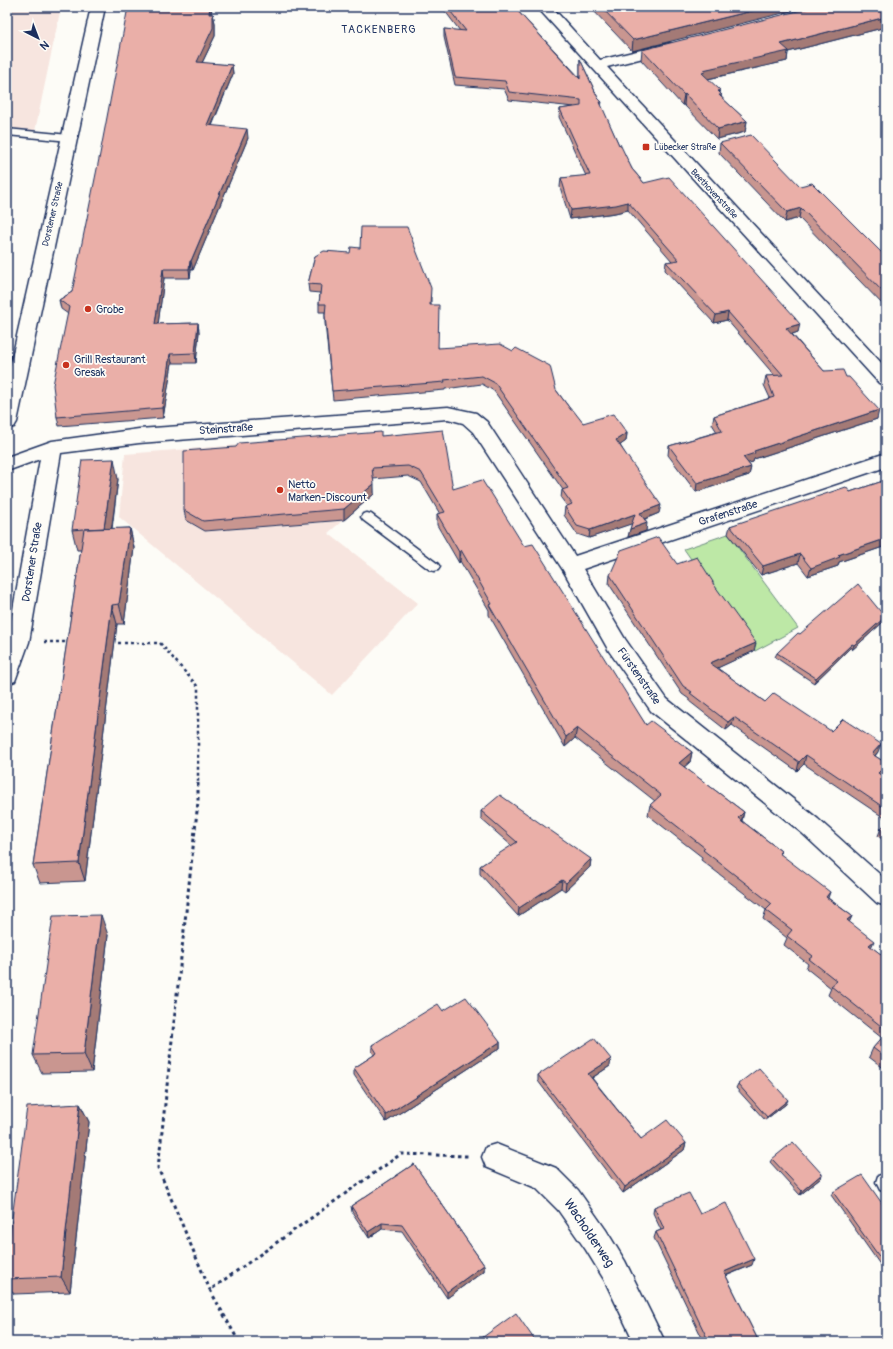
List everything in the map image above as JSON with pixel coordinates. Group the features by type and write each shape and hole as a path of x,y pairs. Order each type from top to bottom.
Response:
{"street":[{"name":"Dorstener Straße","path":"7,422 98,7"},
{"name":"Beethovenstraße","path":"544,7 886,379"},
{"path":"598,66 683,44"},
{"name":"Steinstraße","path":"7,464 52,448 152,434 448,413"},
{"name":"Fürstenstraße","path":"448,413 469,418 480,427 570,566 617,645 651,695 662,708 810,826 886,895"},
{"name":"Dorstener Straße","path":"7,675 18,642 52,448"},
{"name":"Grafenstraße","path":"570,566 886,460"},
{"name":"Wacholderweg","path":"496,1157 546,1178 568,1200 596,1240 615,1271 650,1342"}],"lane":[{"path":"7,132 69,138"},
{"path":"367,517 434,567"}],"path":[{"path":"18,642 74,642"},
{"path":"105,643 160,643 198,687 198,802 158,1168 210,1290 239,1342"},
{"path":"210,1290 401,1154 496,1157"}],"shaded area":[{"path":"7,7 61,7 35,131 7,128"},
{"path":"316,439 374,494 328,533 418,603 332,695 119,517 125,454"}],"green space":[{"path":"728,534 798,628 755,651 684,549"}],"building":[{"path":"128,7 210,7 209,14 213,14 213,28 197,62 232,65 207,125 247,129 190,261 189,269 163,269 155,324 198,323 195,353 170,354 162,408 57,417 53,385 69,307 59,300 72,292"},
{"path":"447,7 514,7 580,79 580,59 598,98 602,102 600,102 619,145 620,144 632,169 644,183 669,177 795,317 800,324 786,328 824,371 843,370 846,377 849,377 879,410 754,451 755,453 743,457 751,467 697,483 669,446 722,431 714,416 774,397 766,376 783,375 728,312 716,315 666,262 679,260 628,202 616,205 571,210 561,178 590,175 560,109 581,106 581,100 509,92 505,81 455,77 444,29 466,31"},
{"path":"601,7 647,7 652,11 669,7 768,7 633,40"},
{"path":"814,7 886,7 886,17 781,44 789,51 703,70 705,72 702,73 720,90 718,91 722,95 719,95 747,121 718,129 642,50"},
{"path":"751,135 800,186 812,183 886,257 886,295 801,208 787,212 720,143"},
{"path":"361,227 407,227 431,288 430,305 439,305 438,348 500,344 513,351 516,348 550,366 556,390 583,423 613,414 627,433 616,440 661,505 640,513 647,523 630,529 635,514 590,530 577,526 565,507 572,504 562,490 568,488 495,383 482,376 444,380 445,382 332,391 325,315 326,304 319,304 321,285 308,284 315,256 324,251 350,253 351,247 360,248"},
{"path":"443,430 453,489 482,480 524,546 533,544 646,725 651,721 692,752 679,763 744,812 738,818 781,851 779,853 830,892 826,897 852,916 847,920 874,941 869,945 886,958 886,1030 831,986 837,981 809,959 813,956 787,936 792,930 766,910 772,904 703,850 705,848 650,805 661,795 577,728 566,737 489,605 492,604 461,550 459,552 437,514 445,512 421,472 408,466 372,468 374,484 344,509 203,521 184,510 184,451 236,447 239,443 381,432 381,436"},
{"path":"114,459 104,528 85,529 130,528 119,604 112,605 79,863 33,865 84,529 72,530 82,460"},
{"path":"886,480 886,540 885,539 838,555 840,557 811,568 800,554 763,566 730,526 846,487 850,492"},
{"path":"658,537 677,564 697,557 712,582 756,643 710,663 765,702 774,693 831,731 843,719 881,744 872,754 886,763 886,765 878,773 886,779 886,809 806,755 799,762 734,717 728,722 683,686 610,575 621,550"},
{"path":"858,584 885,617 854,645 852,644 816,678 777,653 798,633 800,634"},
{"path":"500,795 591,859 566,883 562,880 519,908 480,866 517,842 481,811"},
{"path":"886,823 886,832 881,828"},
{"path":"101,915 84,1054 33,1055 53,916"},
{"path":"466,997 500,1042 386,1115 354,1068 377,1053 372,1045 394,1031 438,1004 443,1011"},
{"path":"886,1033 886,1058 873,1048"},
{"path":"594,1038 611,1059 588,1074 641,1139 667,1120 686,1143 625,1187 538,1075"},
{"path":"759,1068 788,1100 767,1117 738,1084"},
{"path":"80,1104 61,1277 7,1279 7,1255 27,1107"},
{"path":"793,1142 822,1174 802,1191 772,1159"},
{"path":"414,1164 484,1265 447,1292 402,1225 382,1223 368,1232 351,1206"},
{"path":"862,1175 886,1209 886,1266 833,1192"},
{"path":"689,1193 700,1214 726,1203 754,1259 724,1272 759,1342 709,1342 656,1232 664,1229 654,1207"},
{"path":"516,1313 536,1342 480,1342 479,1340"}],"place":[{"name":"Lübecker Straße","path":"646,147"},
{"name":"Grobe","path":"88,309"},
{"name":"Grill Restaurant Gresak","path":"66,365"},
{"name":"Netto Marken-Discount","path":"280,490"}],"district":[{"name":"TACKENBERG","path":"379,29"}]}
